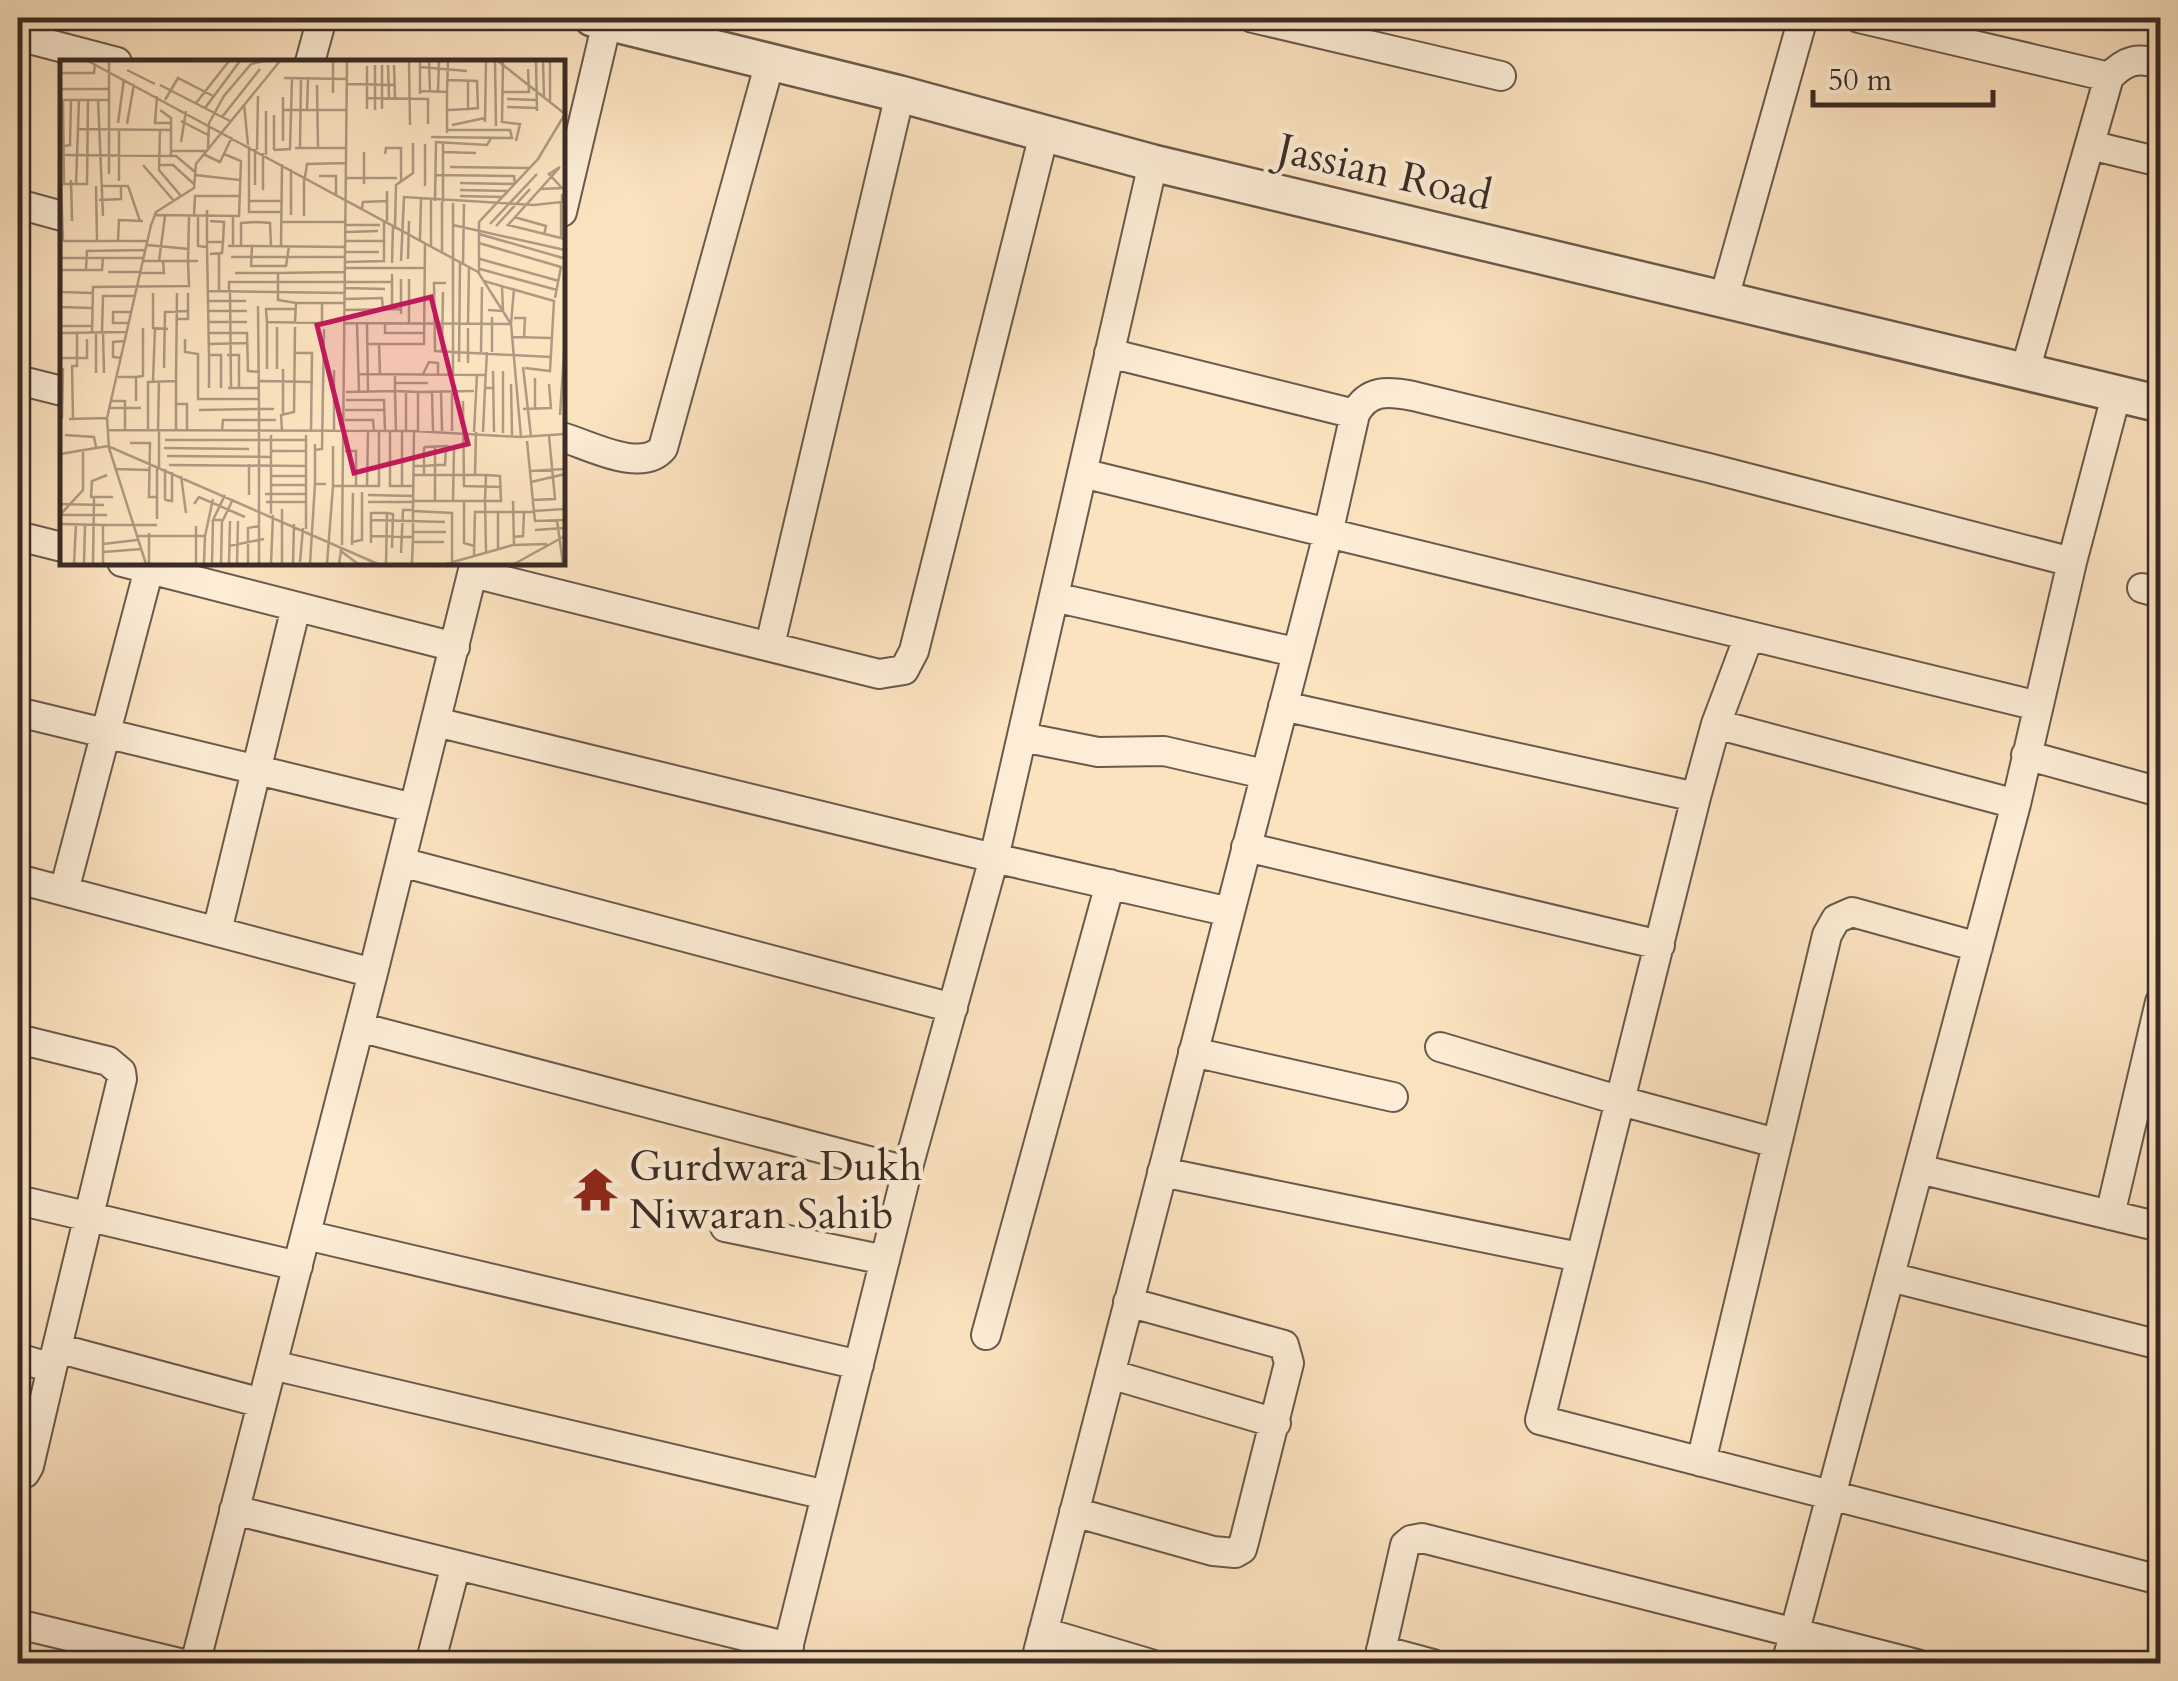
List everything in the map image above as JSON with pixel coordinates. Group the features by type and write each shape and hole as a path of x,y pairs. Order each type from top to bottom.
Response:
{"street":[{"path":"311,60 322,18"},
{"path":"1252,18 1501,76"},
{"path":"1724,298 1803,18"},
{"path":"1860,18 2109,77"},
{"path":"567,176 602,19"},
{"name":"Jassian Road","path":"602,19 1153,163 2160,404"},
{"path":"18,36 109,60"},
{"path":"2025,371 2109,77 2131,60 2160,64"},
{"path":"565,438 640,459 654,457 664,448 770,62"},
{"path":"770,645 900,94"},
{"path":"195,1664 474,568 879,674 898,674 908,666 1044,134"},
{"path":"2090,145 2160,162"},
{"path":"234,1510 456,1565 786,1655 907,1171 994,858 1153,163"},
{"path":"18,204 60,215"},
{"path":"1109,353 1355,414"},
{"path":"18,380 60,390"},
{"path":"1035,1664 1294,652 1328,534 1355,414 1362,401 1370,395 1392,392 1413,396 2072,562"},
{"path":"1786,1664 2016,804 2072,562 2117,392"},
{"path":"1082,473 2038,706"},
{"path":"18,536 60,547"},
{"path":"64,891 104,736 135,566 454,647"},
{"path":"1054,597 1294,652"},
{"path":"217,931 296,607"},
{"path":"1749,636 1716,724 1696,797 1540,1420 2160,1580"},
{"path":"1283,706 1696,797"},
{"path":"18,712 104,736 414,808"},
{"path":"436,722 1230,912"},
{"path":"1716,724 2016,804"},
{"path":"1022,737 1098,752 1183,754 1264,774"},
{"path":"2026,755 2160,792"},
{"path":"1246,847 1660,946"},
{"path":"401,862 953,1008"},
{"path":"18,879 373,973"},
{"path":"986,1336 1110,884"},
{"path":"1700,1462 1828,935 1836,919 1852,912 1978,946"},
{"path":"2110,1215 2149,1102 2160,1002"},
{"path":"360,1027 907,1171"},
{"path":"18,1039 108,1061 121,1072 120,1093 29,1466 18,1475"},
{"path":"1440,1047 1621,1102 1776,1143"},
{"path":"1193,1052 1393,1097"},
{"path":"1919,1169 2160,1227"},
{"path":"1162,1172 1580,1257"},
{"path":"18,1200 298,1266"},
{"path":"725,1227 885,1260"},
{"path":"306,1235 859,1365"},
{"path":"1890,1277 2160,1345"},
{"path":"1074,1512 1220,1553 1235,1553 1242,1548 1276,1423 1289,1362 1284,1344 1128,1302"},
{"path":"18,1358 54,1358 262,1403"},
{"path":"272,1364 826,1495"},
{"path":"1110,1374 1276,1423"},
{"path":"1433,1664 1379,1657 1406,1546 1411,1540 1422,1538 1917,1664"},
{"path":"430,1664 456,1565"},
{"path":"18,1624 184,1664"},
{"path":"1043,1632 1151,1664"}],"place":[{"name":"Gurdwara Dukh Niwaran Sahib","path":"596,1189"}]}
